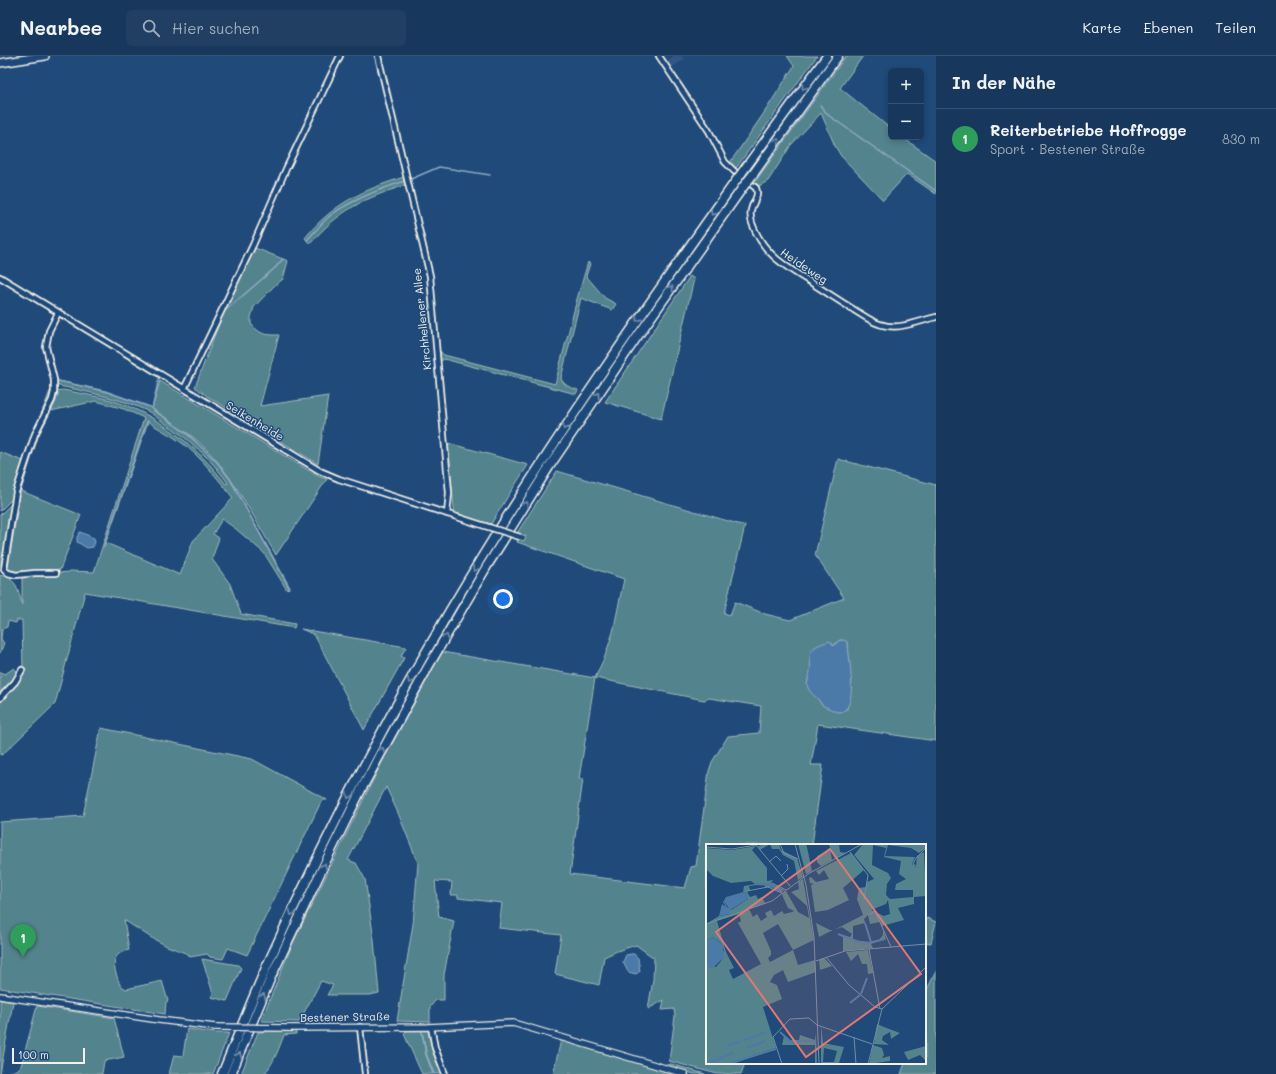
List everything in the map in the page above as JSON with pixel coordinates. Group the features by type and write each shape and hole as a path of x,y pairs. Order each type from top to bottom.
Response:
{"highway":[{"path":"222,1074 269,960 317,859 355,784 420,663 479,562 542,462 627,334 827,56"},
{"path":"231,1074 271,978 362,788 436,653 487,566 553,460 635,340 838,56"}],"main road":[{"path":"0,63 45,56"}],"street":[{"path":"184,389 340,56"},
{"name":"Kirchhellener Allee","path":"378,56 430,276 449,493 447,514"},
{"name":"Heideweg","path":"659,56 709,131 725,162 735,172 756,188 757,195 750,210 750,217 762,242 778,261 882,326 897,327 936,317"},
{"name":"Seikenheide","path":"0,277 331,477 520,537"},
{"path":"56,573 35,573 16,576 8,573 4,569 16,492 35,434 52,400 54,392 54,380 46,347 49,332 58,313"},
{"path":"0,698 15,682 22,670"},
{"name":"Bestener Straße","path":"0,996 215,1028 429,1027 508,1023 517,1024 686,1074"},
{"path":"360,1027 365,1074"},
{"path":"429,1027 445,1074"}],"shaded area":[{"path":"674,56 682,56 684,59 670,69 665,62"},
{"path":"80,532 94,538 95,542 93,547 87,548 77,542 77,537"},
{"path":"844,640 848,643 851,671 851,694 849,703 845,710 839,712 822,705 809,690 807,684 810,668 810,653 812,650 817,646 830,641 834,646 838,641"},
{"path":"634,954 638,958 640,971 636,974 628,972 623,962 626,955"}],"green space":[{"path":"787,56 817,56 736,168 729,164 794,66"},
{"path":"846,56 863,56 840,88 888,127 888,140 906,140 936,161 936,194 907,174 883,200 841,156 835,146 821,113 791,145 768,181 759,186 755,182"},
{"path":"404,177 406,185 365,200 342,214 331,222 310,244 305,238 315,226 337,207 375,187"},
{"path":"255,248 288,261 283,279 274,286 254,307 251,317 251,324 261,332 279,335 260,406 328,396 318,464 207,396 195,387 220,321 252,250"},
{"path":"588,262 590,264 586,276 605,298 616,304 612,310 581,298 561,378 565,384 578,390 576,394 444,359 441,361 440,351 444,355 555,384"},
{"path":"690,276 694,279 661,419 605,402"},
{"path":"55,380 104,391 150,407 153,411 174,423 152,409 160,381 318,476 327,479 276,555 246,503 230,479 289,588 287,590 264,553 236,529 222,519 213,534 219,538 212,559 230,584 241,614 295,624 294,628 85,592 55,704 3,754 0,755 0,701 17,682 23,671 22,620 17,620 16,623 8,621 7,627 2,629 1,639 4,643 0,653 0,575 14,582 22,605 22,576 70,571 94,572 144,418 124,409 96,401 51,411 58,393 38,436 18,499 8,566 21,491 81,515 60,570 20,575 10,573 6,568 15,501 31,447 56,391 63,390 111,400 144,414 175,433 189,444 215,470 226,484 228,483 214,465 182,435 148,411 114,399 56,385","holes":["147,421 178,440 196,455 233,498 193,541 180,575 106,543 104,546","178,427 194,438 208,451 222,467 230,479 217,462 203,448"]},
{"path":"50,391 53,391 13,498 0,511 0,452 23,461"},
{"path":"448,443 528,465 491,524 456,514 454,509"},
{"path":"838,459 936,485 936,741 818,724 811,765 823,765 812,844 706,844 706,1064 745,1064 741,1074 717,1074 669,1061 675,1016 674,1009 662,1010 664,1000 648,1009 653,980 654,958 636,945 604,957 599,985 555,974 561,935 499,928 502,903 458,898 458,895 451,895 452,882 435,881 439,917 454,921 444,975 444,1000 436,1000 430,1007 430,1022 397,1021 413,924 418,863 386,787 348,860 356,863 365,879 374,940 379,993 370,995 327,995 333,985 321,981 299,1022 261,1021 292,945 382,762 442,652 595,678 605,656 613,632 624,579 517,542 518,539 524,541 526,536 517,533 557,471 745,526 724,613 730,615 735,602 765,614 790,620 844,598 815,555","holes":["838,641 846,641 848,643 851,688 847,709 840,712 822,705 807,684 811,668 812,650 820,645 832,643 834,646","595,678 704,700 709,698 761,706 759,733 728,736 712,762 709,771 696,866 691,867 685,888 570,874 583,779 579,779"]},
{"path":"12,503 2,567 0,565 0,515"},
{"path":"301,629 406,647 401,656 404,658 364,730 317,640 313,634"},
{"path":"14,668 18,672 15,679 0,696 0,672 5,674"},
{"path":"101,728 252,759 327,800 322,800 247,955 228,948 223,959 210,957 207,954 190,957 188,954 167,946 150,937 124,920 129,950 118,955 114,964 120,985 126,989 162,981 168,1001 166,1002 165,1014 0,988 0,822 83,816"},
{"path":"927,918 936,922 931,943 926,942"},
{"path":"202,959 238,965 241,968 227,1001 211,997 213,993"},
{"path":"936,971 936,1074 901,1074 905,1064 926,1064 926,992"},
{"path":"0,1000 13,1002 0,1074"},
{"path":"37,1006 114,1018 124,1057 104,1061 102,1074 5,1074 17,1070 21,1066"},
{"path":"187,1029 215,1033 229,1033 213,1074 169,1074 174,1055 183,1056"},
{"path":"296,1031 296,1034 284,1035 268,1070 264,1074 241,1074 258,1032"},
{"path":"406,1031 422,1031 426,1055 433,1074 422,1074 404,1034"},
{"path":"422,1031 428,1031 431,1035 442,1074 434,1074 427,1056"},
{"path":"539,1033 680,1074 553,1074 561,1040"},
{"path":"670,1064 705,1074 694,1074 669,1067"}],"waterway":[{"path":"820,105 828,115 936,191"},
{"path":"411,179 439,167 490,175"},
{"path":"307,240 331,215 339,209 367,195 405,181"},
{"path":"226,310 275,268 283,259"},
{"path":"152,409 159,378"},
{"path":"58,381 105,391 150,407 190,436 217,462 230,479 290,588"},
{"path":"8,566 18,499 38,436 54,405 58,393"},
{"path":"104,547 148,421"},
{"path":"422,1032 426,1054 434,1074"}],"place":[{"name":"Reiterbetriebe Hoffrogge","path":"23,957"}]}
